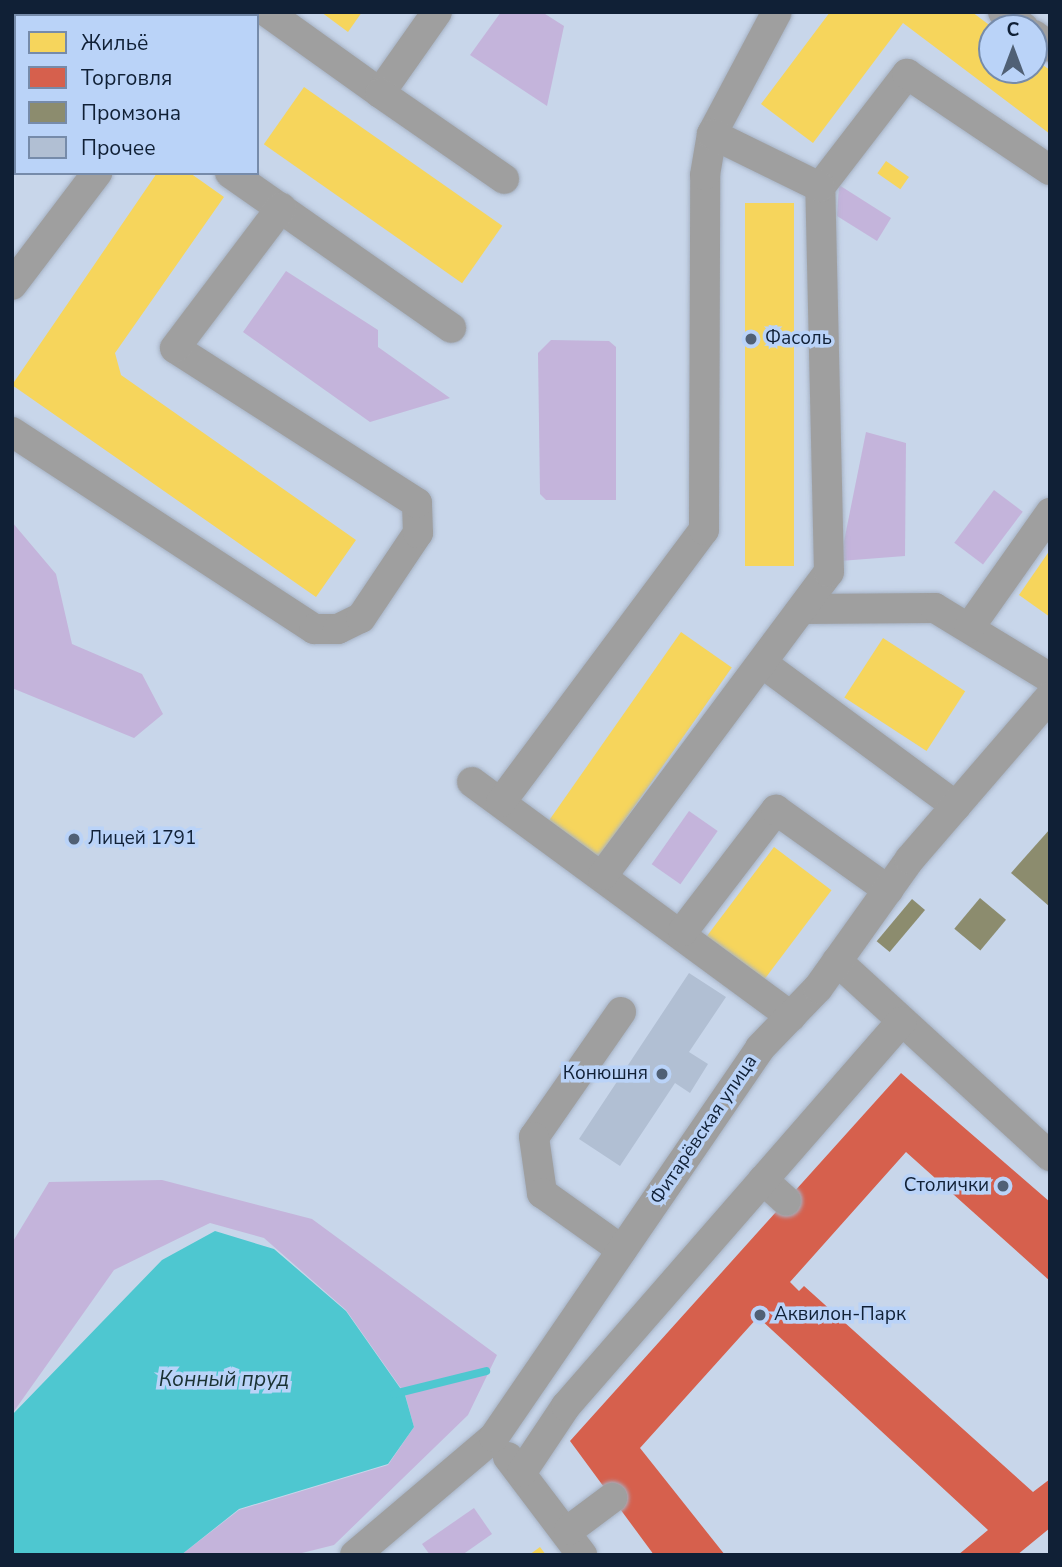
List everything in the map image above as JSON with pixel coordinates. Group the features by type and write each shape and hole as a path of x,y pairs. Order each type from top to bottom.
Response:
{"street":[{"path":"267,12 504,179"},
{"path":"380,93 438,12"},
{"path":"501,802 704,530 704,219 712,134 777,12"},
{"path":"603,875 829,572 820,187 907,74 1050,170"},
{"path":"712,134 820,187"},
{"path":"12,285 95,175"},
{"path":"233,175 451,328"},
{"path":"12,432 314,629 338,629 361,618 418,533 417,503 175,348 281,208"},
{"path":"969,628 1050,513"},
{"path":"802,609 935,608 1050,677"},
{"path":"762,663 956,806"},
{"name":"Фитарёвская улица","path":"355,1555 494,1437 760,1048 792,1016 837,961 888,890 1050,697"},
{"path":"472,782 683,931 792,1016"},
{"path":"683,931 776,810 888,890"},
{"path":"837,961 1050,1156"},
{"path":"621,1012 534,1137 542,1193 622,1250"},
{"path":"522,1472 566,1406 901,1022"},
{"path":"758,1186 781,1206"},
{"path":"494,1437 575,1541 615,1503"}],"shaded area":[{"path":"501,12 542,12 564,26 547,106 470,55"},
{"path":"14,88 14,155 12,155"},
{"path":"839,185 891,218 877,241 837,216"},
{"path":"286,271 378,330 378,347 450,398 370,422 243,332"},
{"path":"551,340 609,341 616,347 616,500 546,500 540,494 538,353"},
{"path":"866,432 906,443 905,556 840,561"},
{"path":"994,490 1023,512 983,564 954,543"},
{"path":"12,522 56,574 72,644 142,674 163,714 134,738 12,688"},
{"path":"689,811 718,831 680,884 652,864"},
{"path":"162,1180 312,1219 497,1355 468,1415 334,1545 294,1555 181,1555 239,1510 388,1465 414,1427 405,1394 346,1310 264,1238 210,1223 114,1270 12,1414 12,1243 49,1182"},
{"path":"474,1508 492,1534 462,1555 430,1555 422,1544"}],"water":[{"name":"Конный пруд","path":"215,1231 274,1249 346,1311 405,1395 414,1427 388,1464 239,1509 181,1555 12,1555 12,1415 162,1260"}],"building: Жильё":[{"path":"321,12 362,12 348,32"},
{"path":"830,12 972,12 978,16 978,80 903,23 813,143 761,104"},
{"path":"1048,69 1050,70 1050,134 984,84 1048,84"},
{"path":"304,87 502,226 462,283 264,144"},
{"path":"886,161 909,177 900,189 877,173"},
{"path":"156,175 193,175 224,197 115,353 121,375 356,540 316,597 12,385"},
{"path":"745,203 794,203 794,566 745,566"},
{"path":"1050,550 1050,617 1019,595"},
{"path":"681,632 732,668 595,863 544,828"},
{"path":"883,638 965,691 927,751 844,698"},
{"path":"774,847 832,890 764,980 707,936"},
{"path":"540,1547 546,1555 529,1555"}],"building: Торговля":[{"name":"Аквилон-Парк","path":"901,1073 1050,1202 1050,1281 906,1152 790,1282 799,1291 804,1286 1033,1492 1050,1479 1050,1528 1017,1555 958,1555 988,1530 758,1317 640,1448 725,1555 654,1555 570,1441"}],"building: Промзона":[{"path":"1050,829 1050,907 1011,873"},
{"path":"980,898 1006,920 980,950 954,929"},
{"path":"912,899 925,910 890,952 877,941"}],"building: Прочее":[{"name":"Конюшня","path":"689,973 726,997 689,1052 708,1064 690,1093 675,1083 620,1166 579,1139"}],"waterway":[{"path":"394,1394 486,1371"}],"place":[{"name":"Фасоль","path":"751,339"},
{"name":"Лицей 1791","path":"74,839"},
{"name":"Конюшня","path":"662,1074"},
{"name":"Столички","path":"1003,1186"},
{"name":"Аквилон-Парк","path":"760,1315"}]}
